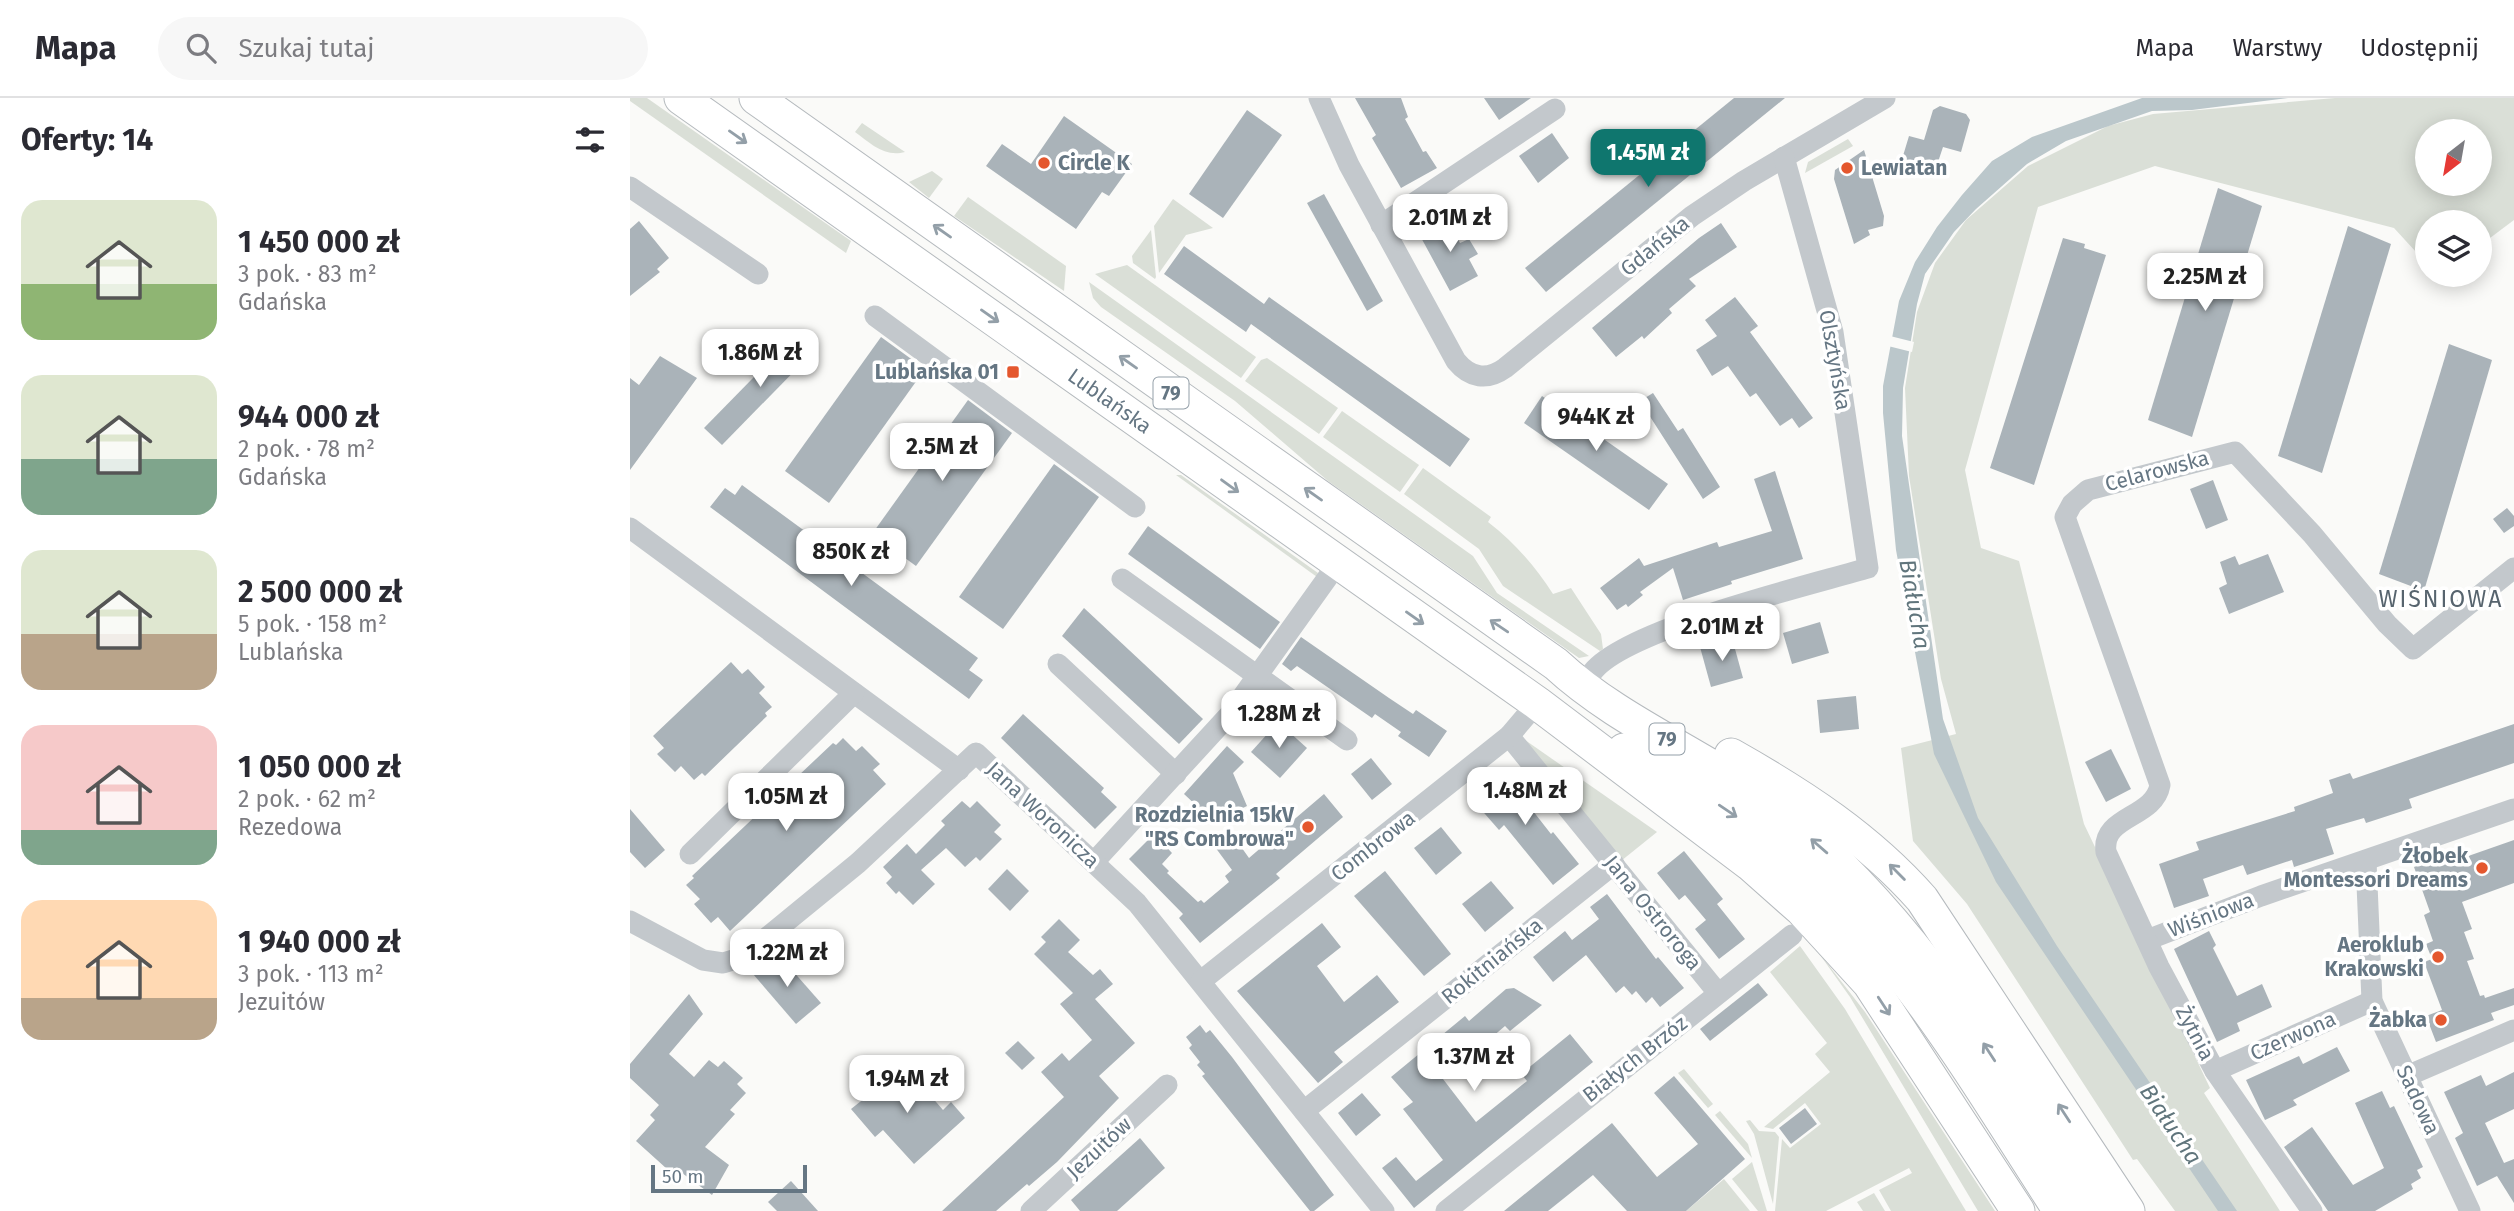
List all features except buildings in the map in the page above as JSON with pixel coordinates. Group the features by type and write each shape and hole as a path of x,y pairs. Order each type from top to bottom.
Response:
{"main road":[{"name":"Lublańska","path":"681,98 1537,703"},
{"name":"Lublańska","path":"756,98 1556,664"},
{"path":"1556,664 1591,674 1776,780 1860,838 1897,871 1941,924 2128,1211"},
{"name":"79","path":"1556,664 1581,687 1724,773 1799,828 1851,875 1894,920 2060,1211"},
{"path":"1537,703 1750,864 1843,952 1869,983 2018,1211"},
{"name":"79","path":"1537,703 1670,774 1765,838 1811,876 1948,1015 2094,1211"}],"street":[{"path":"1319,98 1381,225 1555,109"},
{"name":"Gdańska","path":"1381,225 1456,361 1470,374 1484,377 1498,373 1683,223 1784,157 1885,98"},
{"name":"Olsztyńska","path":"1591,674 1608,656 1663,630 1868,568 1833,332 1784,157"},
{"path":"630,187 758,274"},
{"path":"875,316 937,373 1135,507"},
{"name":"Celarowska","path":"2105,841 2109,830 2152,803 2158,795 2160,785 2065,517 2071,504 2088,489 2235,452 2312,534 2387,624 2413,649 2514,568"},
{"name":"Jana Woronicza","path":"630,528 959,769 976,753 1137,903 1384,1211"},
{"path":"1094,862 1230,714 1338,563"},
{"path":"1122,579 1348,740"},
{"path":"1058,664 1176,774"},
{"path":"690,854 854,693"},
{"name":"Combrowa","path":"1201,981 1508,736 1537,703"},
{"name":"Jana Ostroroga","path":"1508,736 1718,993"},
{"path":"630,921 693,956 714,963 732,961 753,951 858,863 959,769"},
{"name":"Wiśniowa","path":"2147,940 2261,896 2514,809"},
{"name":"Żytnia","path":"2105,841 2106,852 2147,940 2215,1071 2312,1211"},
{"name":"Sadowa","path":"2366,861 2372,1001 2470,1211"},
{"name":"Rokitniańska","path":"1304,1111 1614,864"},
{"name":"Białych Brzóz","path":"1446,1211 1792,935"},
{"name":"Czerwona","path":"2215,1071 2372,1001"},
{"path":"2407,1076 2514,1030"},
{"name":"Jezuitów","path":"1031,1211 1167,1086"}],"shaded area":[{"path":"630,98 647,98 851,241 846,253 630,101"},
{"path":"2335,98 2514,98 2514,220 2492,236 2492,210 2415,210 2415,251 2394,228 2155,166 2038,207 1965,470 1981,548 2019,561 2084,824 2210,1088 2204,1093 2280,1211 2175,1211 2137,1159 2133,1160 1967,904 1913,841 1901,748 1956,734 1941,679 1909,476 1905,388 1917,312 1935,263 1966,220 2028,166 2108,126 2153,114"},
{"path":"862,123 905,152 891,153 872,145 855,132"},
{"path":"1848,139 1853,146 1805,173 1808,162"},
{"path":"932,171 943,179 929,198 909,182"},
{"path":"968,197 1066,266 1064,291 954,216"},
{"path":"1173,199 1213,228 1186,235 1159,273 1154,226"},
{"path":"1151,230 1155,279 1133,263 1132,256"},
{"path":"1127,265 1256,357 1241,378 1095,274"},
{"path":"1089,282 1473,556 1497,593 1589,656 1579,658 1328,481 1235,401 1101,307 1093,298"},
{"path":"1267,358 1338,408 1319,434 1245,381 1261,360"},
{"path":"1342,411 1419,465 1400,492 1323,437"},
{"path":"1423,468 1491,517 1488,522 1524,555 1553,594 1571,588 1601,634 1603,649 1600,651 1503,586 1479,549 1404,494"},
{"path":"1176,475 1181,475 1318,573 1317,577"},
{"path":"1525,740 1657,832 1621,861"},
{"path":"1813,945 1865,1012 1995,1211 1978,1211 1850,997"},
{"path":"1800,946 1845,1009 1966,1211 1891,1211 1879,1190 1912,1173 1909,1168 1826,1211 1775,1211 1782,1139 1790,1148 1821,1124 1805,1103 1773,1129 1764,1127 1830,1072 1815,1054 1827,1043 1770,972"},
{"path":"1684,1069 1713,1104 1708,1108 1678,1073"},
{"path":"1720,1111 1748,1144 1752,1158 1715,1115"},
{"path":"1750,1120 1759,1131 1775,1132 1779,1137 1773,1204 1754,1134 1746,1121"},
{"path":"1752,1162 1767,1211 1758,1211 1732,1179"},
{"path":"1724,1179 1750,1211 1686,1211"},
{"path":"1874,1193 1885,1211 1863,1211 1857,1202"}],"water":[{"name":"Białucha","path":"2142,98 2288,98 2192,110 2152,111 2066,141 2027,164 1954,232 1925,274 1917,304 1903,388 1902,436 1943,719 1978,818 2057,946 2237,1211 2218,1211 1996,882 1934,754 1896,550 1883,413 1883,386 1899,301 1915,262 1962,195 1992,161 2032,137"}],"pier":[{"path":"1890,336 1914,342 1912,352 1888,346"}],"place":[{"name":"Circle K","path":"1044,163"},
{"name":"Lewiatan","path":"1847,168"},
{"name":"Lublańska 01","path":"1013,372"},
{"name":"Rozdzielnia 15kV \"RS Combrowa\"","path":"1308,827"},
{"name":"Żłobek Montessori Dreams","path":"2482,868"},
{"name":"Aeroklub Krakowski","path":"2438,957"},
{"name":"Żabka","path":"2441,1020"}],"district":[{"name":"WIŚNIOWA","path":"2441,599"}]}
